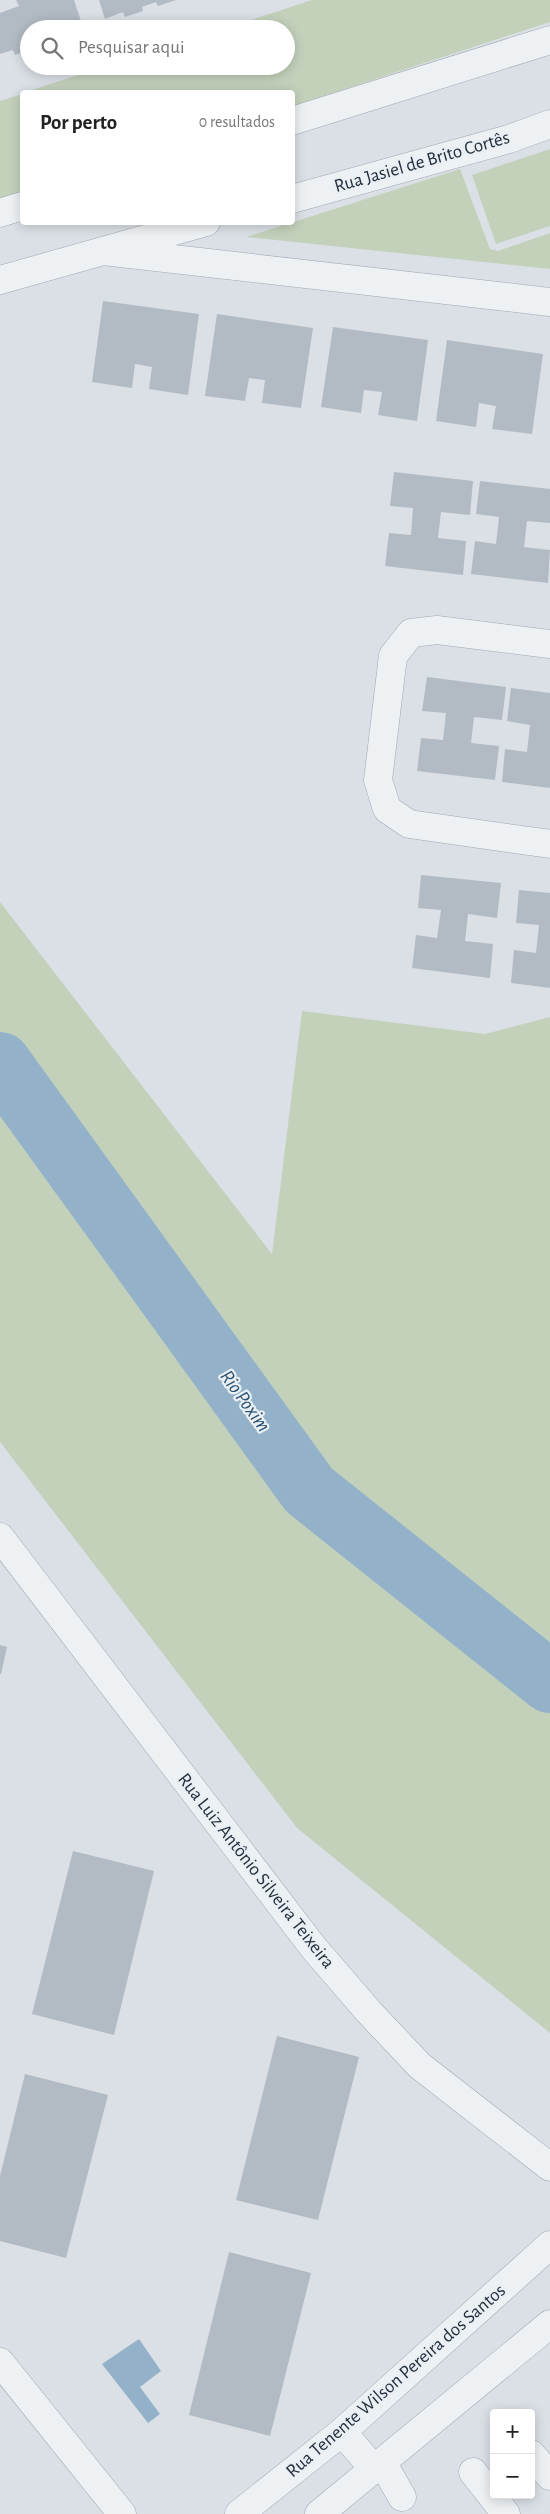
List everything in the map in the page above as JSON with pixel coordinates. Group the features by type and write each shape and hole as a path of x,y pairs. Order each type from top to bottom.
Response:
{"street":[{"path":"295,120 550,40"},
{"name":"Rua Jasiel de Brito Cortês","path":"295,197 509,139 550,124"},
{"path":"0,213 20,207"},
{"path":"0,280 195,225"},
{"path":"103,251 550,302"},
{"path":"550,644 437,630 411,633 393,656 378,780 387,809 409,824 550,844"},
{"name":"Rua Luiz Antônio Silveira Teixeira","path":"0,1537 313,1947 369,2012 420,2066 550,2168"},
{"name":"Rua Tenente Wilson Pereira dos Santos","path":"239,2514 342,2432 550,2245"},
{"path":"319,2514 550,2324"},
{"path":"0,2362 122,2514"},
{"path":"342,2432 378,2465 402,2497"},
{"path":"535,2459 550,2476"},
{"path":"474,2472 506,2514"}],"green space":[{"path":"312,0 550,0 550,22 295,105 295,90 32,90 78,75 295,75 295,20 251,20"},
{"path":"20,95 20,193 0,199 0,101"},
{"path":"550,149 550,226 496,244 472,175"},
{"path":"460,169 490,249 498,251 550,233 550,269 246,237 284,225 295,225 295,221"},
{"path":"0,902 272,1254 302,1011 485,1034 550,1017 550,2033 297,1828 0,1442"}],"water":[{"path":"139,2339 161,2371 140,2387 160,2414 148,2423 102,2364"}],"building":[{"path":"16,0 74,0 81,20 20,20 20,53 15,55 13,50 0,54 0,13 19,6"},
{"path":"99,0 176,0 158,6 156,2 142,7 143,11 125,17 123,12 105,19"},
{"path":"103,301 199,314 188,395 149,389 152,367 135,364 132,388 92,382"},
{"path":"217,314 313,328 301,408 262,403 265,380 249,378 245,401 205,396"},
{"path":"333,327 428,340 417,421 378,415 382,392 364,390 361,413 321,407"},
{"path":"447,340 543,354 532,434 492,429 496,406 479,403 476,427 436,421"},
{"path":"394,472 473,481 470,515 441,512 438,538 466,541 463,575 385,566 389,533 411,535 413,508 390,506"},
{"path":"480,481 550,489 550,523 527,521 524,547 550,550 548,583 471,574 475,541 496,544 499,517 476,514"},
{"path":"427,677 506,687 502,720 474,717 471,743 499,746 495,780 417,771 421,738 443,740 446,713 422,711"},
{"path":"511,688 550,693 550,788 502,782 505,749 527,752 530,725 507,721"},
{"path":"421,875 501,883 497,918 468,914 465,941 493,944 490,978 412,968 416,935 437,938 441,910 418,908"},
{"path":"519,890 550,893 550,988 511,983 514,950 536,953 539,925 516,923"},
{"path":"0,1645 7,1647 1,1674 0,1674"},
{"path":"73,1851 154,1871 114,2035 32,2014"},
{"path":"277,2036 359,2057 318,2220 236,2200"},
{"path":"25,2074 108,2095 66,2258 0,2241 0,2176"},
{"path":"229,2252 311,2273 270,2436 189,2415"}],"waterway":[{"name":"Rio Poxim","path":"0,1063 309,1490 550,1682"}]}
